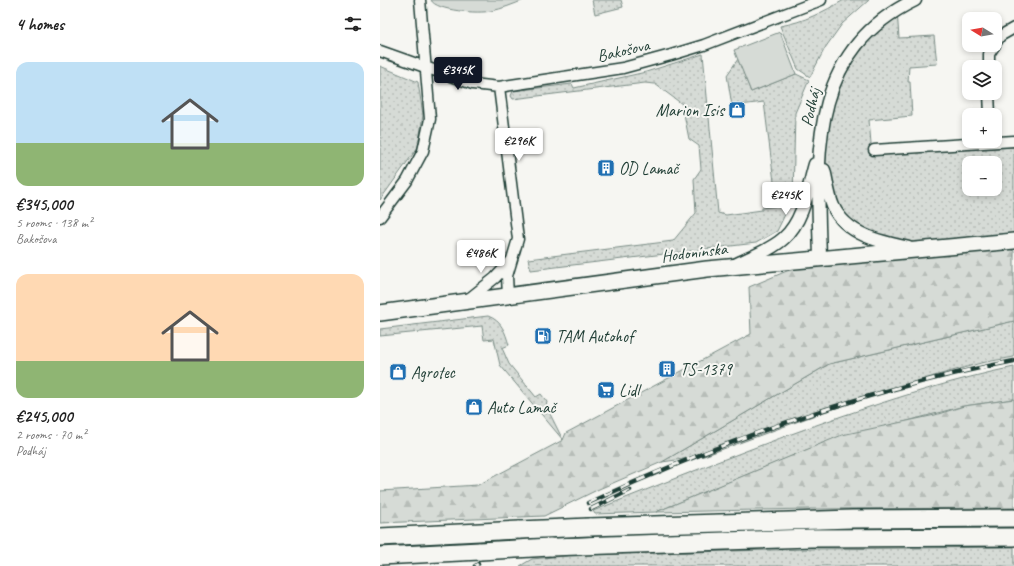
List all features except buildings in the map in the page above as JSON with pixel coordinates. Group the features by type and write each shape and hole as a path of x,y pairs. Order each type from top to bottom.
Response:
{"highway":[{"path":"380,537 589,527 811,520 1014,518"},
{"path":"380,556 550,547 811,538 1014,537"}],"main road":[{"name":"Hodonínska","path":"380,313 464,303 732,266 1014,241"}],"street":[{"path":"380,217 407,181 423,151 430,119 420,0"},
{"name":"Bakošova","path":"380,51 473,84 499,86 616,69 664,57 704,45 821,0"},
{"name":"Podháj","path":"820,257 819,149 829,96 845,62 856,44 877,24 915,0"},
{"path":"1002,35 1014,28"},
{"path":"499,86 518,239 508,276 508,297"},
{"path":"1002,142 1014,141"},
{"path":"874,150 962,144"},
{"path":"819,149 833,205 844,222 870,238 915,249"},
{"path":"732,266 781,241 792,228 800,215 819,149"},
{"path":"464,303 495,278 512,260"}],"green space":[{"path":"431,0 524,0 495,10 477,12 458,11 441,7"},
{"path":"592,0 621,0 623,7 595,14"},
{"path":"844,0 869,0 842,24 825,48 810,77 798,69 780,26 813,16"},
{"path":"897,10 899,38 934,36 937,64 909,66 908,82 910,82 912,116 869,120 872,155 1014,147 1014,241 889,244 839,216 819,149 840,70"},
{"path":"780,32 796,74 751,92 734,50"},
{"path":"703,54 718,213 726,215 762,210 762,208 777,206 764,102 732,106 727,75 738,59 751,92 796,74 809,80 795,113 793,198 777,231 756,243 531,270 528,259 673,241 696,213 694,179 701,169 699,146 689,139 682,104 655,84 645,83 513,99 511,96 513,91 572,84 574,88 646,72"},
{"path":"380,66 418,82 423,115 418,147 380,200"},
{"path":"993,243 1014,251 1014,321 829,364 662,462 599,489 544,516 380,523 380,491 478,485 563,440 566,433 751,334 749,287 820,257"},
{"path":"488,316 497,321 504,331 509,345 502,348 509,364 536,397 541,394 547,402 546,406 563,440 500,365 494,339 484,340 482,326 380,336 380,329"},
{"path":"1014,321 1014,357 981,363 934,376 818,414 704,456 662,462 829,364"},
{"path":"1014,367 1014,399 964,406 824,443 656,512 595,514 593,511 748,450 842,416 906,395"},
{"path":"1014,399 1014,508 811,509 656,512 842,435 935,415 964,406"},
{"path":"1014,547 1014,566 520,566 532,559 574,555 811,549"}],"railway":[{"path":"588,503 691,458 796,419 904,386 1014,361"},
{"path":"591,509 630,490"}],"place":[{"name":"Marion Isis","path":"737,110"},
{"name":"OD Lamač","path":"606,168"},
{"name":"TAM Autohof","path":"543,336"},
{"name":"TS-1379","path":"667,369"},
{"name":"Agrotec","path":"398,372"},
{"name":"Lidl","path":"606,390"},
{"name":"Auto Lamač","path":"474,407"}]}
